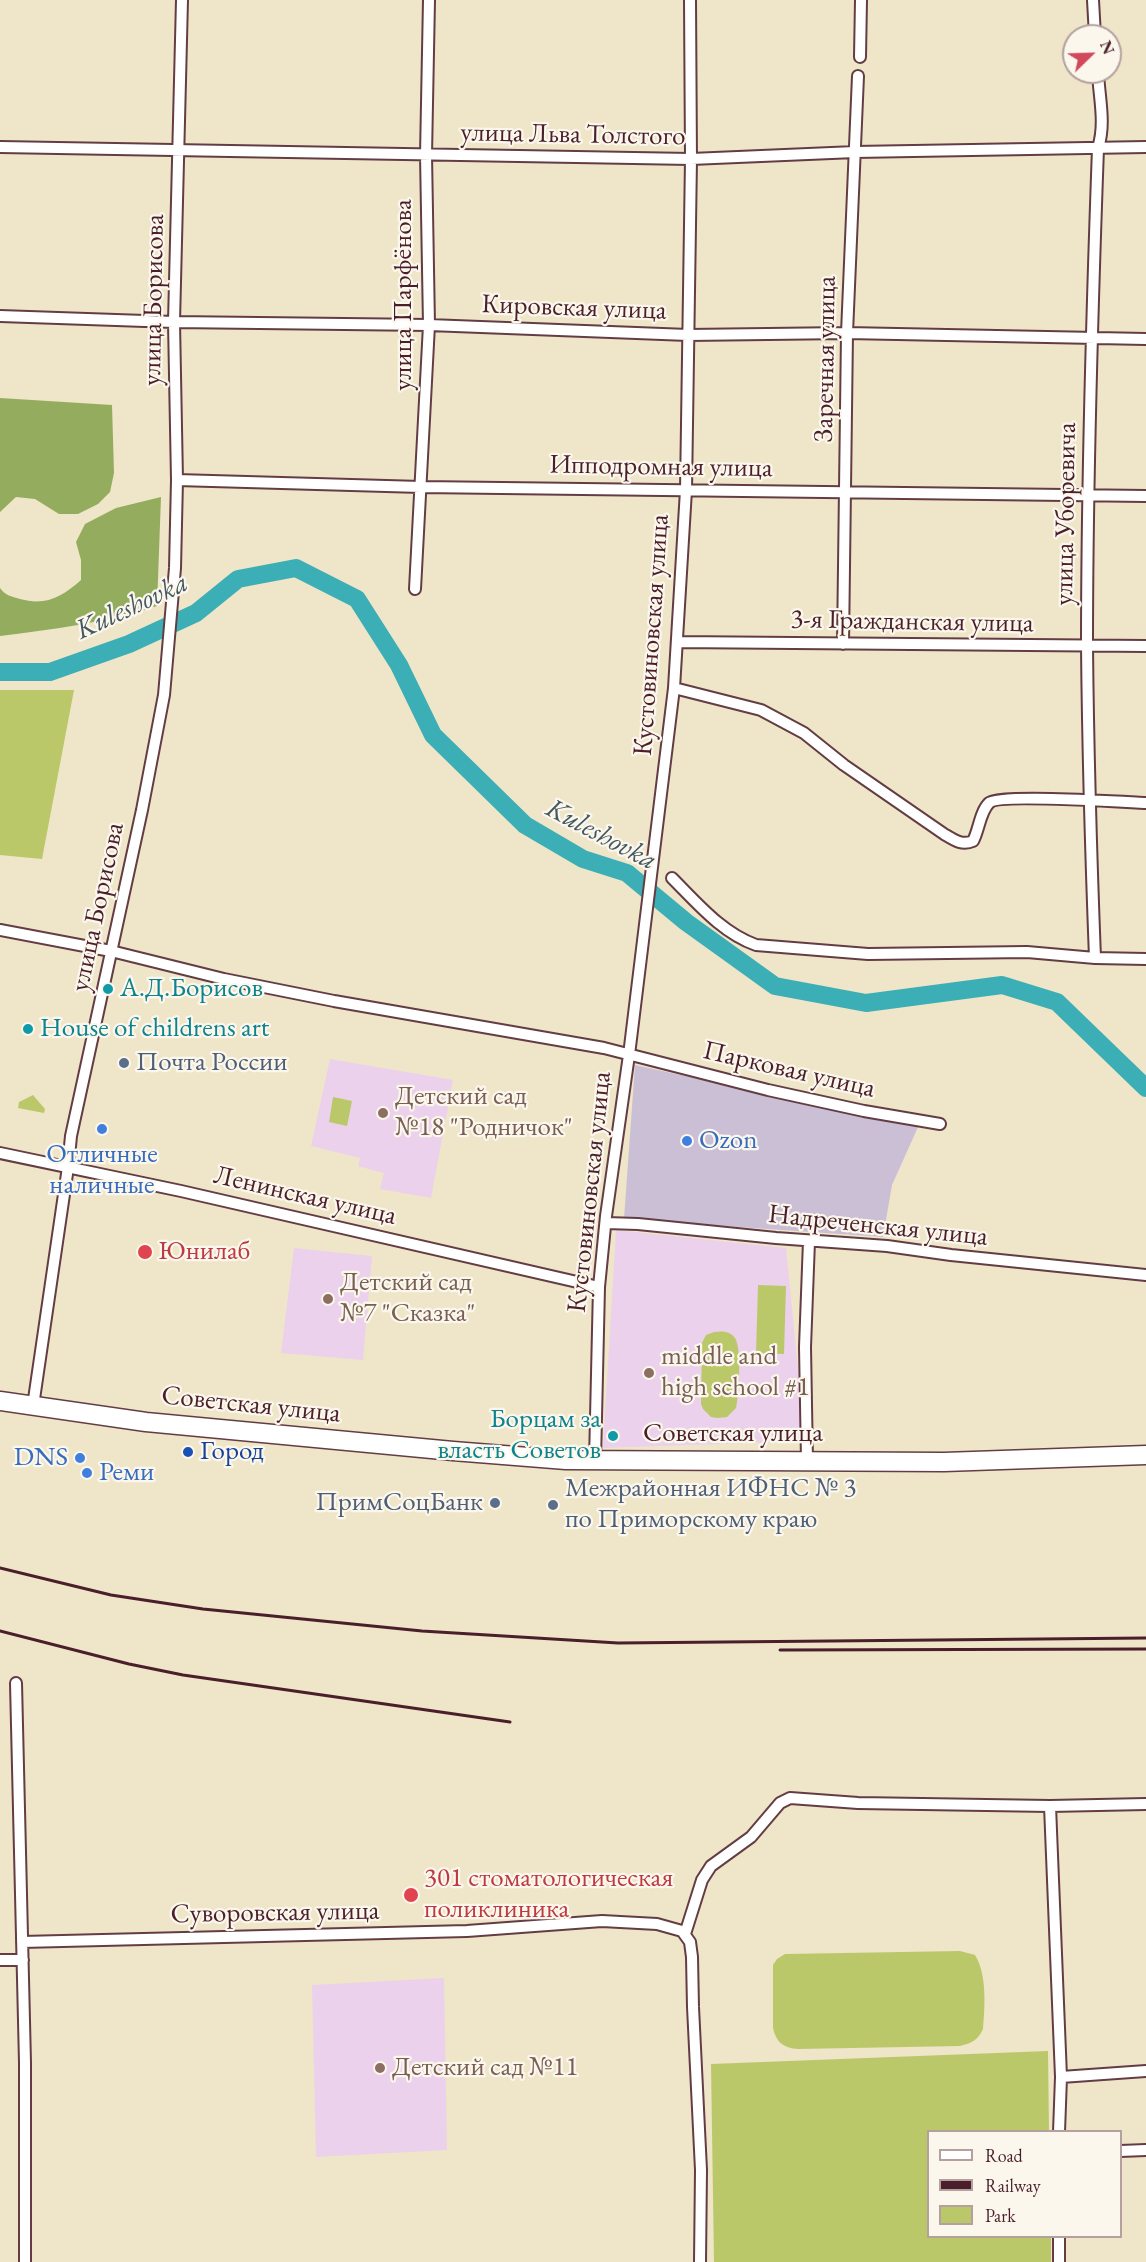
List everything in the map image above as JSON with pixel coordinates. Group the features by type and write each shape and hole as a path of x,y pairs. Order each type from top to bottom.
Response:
{"main road":[{"name":"Советская улица","path":"0,1401 146,1422 453,1451 595,1461 944,1462 1146,1455"}],"street":[{"name":"улица Борисова","path":"33,1406 71,1136 142,810 164,695 172,601 177,480 174,322 182,0"},
{"name":"улица Парфёнова","path":"415,589 429,325 426,155 429,0"},
{"name":"Кустовиновская улица","path":"595,1461 599,1287 674,688 677,642 686,490 691,159 690,0"},
{"path":"860,57 861,0"},
{"path":"1093,0 1094,24"},
{"name":"Заречная улица","path":"843,644 848,333 858,76"},
{"name":"улица Уборевича","path":"1095,958 1089,801 1087,646 1091,338 1098,148 1102,135 1099,84"},
{"name":"улица Льва Толстого","path":"0,147 691,159 855,152 1146,147"},
{"name":"Кировская улица","path":"0,316 174,322 429,325 688,335 848,333 1146,339"},
{"name":"Ипподромная улица","path":"177,480 421,487 1146,496"},
{"name":"3-я Гражданская улица","path":"677,642 1146,646"},
{"path":"674,688 761,710 804,732 844,765 944,834 967,844 973,841 987,806 994,800 1146,803"},
{"path":"672,878 720,924 742,939 756,945 868,954 1027,952 1095,958 1146,959"},
{"path":"0,930 111,951"},
{"name":"Парковая улица","path":"111,951 224,979 334,1001 565,1041 768,1090 864,1111 940,1124"},
{"name":"Ленинская улица","path":"0,1153 301,1218 599,1287"},
{"name":"Надреченская улица","path":"606,1222 900,1248 992,1260 1146,1275"},
{"path":"807,1461 805,1347 809,1241"},
{"path":"16,1683 22,1942 25,2262"},
{"path":"700,2262 700,2170 692,1957 690,1942 685,1934 702,1880 711,1866 751,1837 780,1803 790,1798 858,1803 1050,1806 1146,1804"},
{"path":"1050,1806 1061,2077 1059,2130"},
{"name":"Суворовская улица","path":"22,1942 467,1931 602,1922 657,1924 672,1927 685,1934"},
{"path":"0,1960 22,1960"},
{"path":"1061,2077 1146,2071"},
{"path":"1122,2151 1146,2150"},
{"path":"1059,2238 1059,2262"}],"shaded area":[{"name":"Детский сад №18 \"Родничок\"","path":"330,1059 453,1080 431,1198 380,1189 384,1173 358,1166 360,1158 311,1146"},
{"path":"635,1065 918,1127 892,1185 883,1237 624,1219"},
{"path":"616,1230 786,1248 805,1441 603,1448"},
{"name":"Детский сад №7 \"Сказка\"","path":"294,1248 372,1256 363,1360 281,1353"},
{"name":"Детский сад №11","path":"444,1978 447,2150 316,2157 312,1985"}],"green space":[{"path":"0,398 112,405 114,473 110,492 98,504 78,514 59,514 35,499 16,497 0,512"},
{"path":"161,497 157,606 99,621 0,636 0,588 4,593 29,601 46,601 60,595 81,580 81,560 76,542 85,524 116,508"},
{"path":"0,690 74,690 42,859 0,855"},
{"path":"33,1095 45,1109 44,1113 18,1108 19,1102"},
{"path":"333,1097 352,1101 347,1126 329,1122"},
{"path":"758,1285 786,1286 784,1354 756,1353"},
{"path":"714,1332 731,1334 735,1338 739,1351 736,1408 727,1417 718,1418 711,1417 701,1404 702,1343 706,1335"},
{"path":"960,1951 975,1955 982,1971 985,2000 983,2029 979,2036 971,2042 960,2046 798,2049 784,2046 776,2037 773,2028 773,1965 785,1954"},
{"path":"1048,2051 1049,2130 927,2130 927,2238 1051,2238 1051,2262 714,2262 711,2064"}],"waterway":[{"name":"Kuleshovka","path":"0,672 50,672 129,644 196,613 238,579 296,568 357,599 399,665 433,735 525,825 583,859 627,873 686,922 775,986 866,1003 1002,985 1057,1002 1146,1088"}],"railway":[{"path":"0,1568 111,1595 203,1609 422,1631 618,1643 1146,1638"},
{"path":"0,1631 129,1664 183,1675 510,1722"},
{"path":"780,1650 1146,1649"}],"place":[{"name":"А.Д.Борисов","path":"108,989"},
{"name":"House of childrens art","path":"28,1029"},
{"name":"Почта России","path":"124,1063"},
{"name":"Детский сад №18 \"Родничок\"","path":"383,1113"},
{"name":"Отличные наличные","path":"102,1129"},
{"name":"Ozon","path":"687,1141"},
{"name":"Юнилаб","path":"145,1252"},
{"name":"Детский сад №7 \"Сказка\"","path":"328,1299"},
{"name":"middle and high school #1","path":"649,1373"},
{"name":"Борцам за власть Советов","path":"613,1436"},
{"name":"Город","path":"188,1452"},
{"name":"DNS","path":"80,1458"},
{"name":"Реми","path":"87,1473"},
{"name":"ПримСоцБанк","path":"495,1503"},
{"name":"Межрайонная ИФНС № 3 по Приморскому краю","path":"553,1505"},
{"name":"301 стоматологическая поликлиника","path":"411,1895"},
{"name":"Детский сад №11","path":"380,2068"}]}
